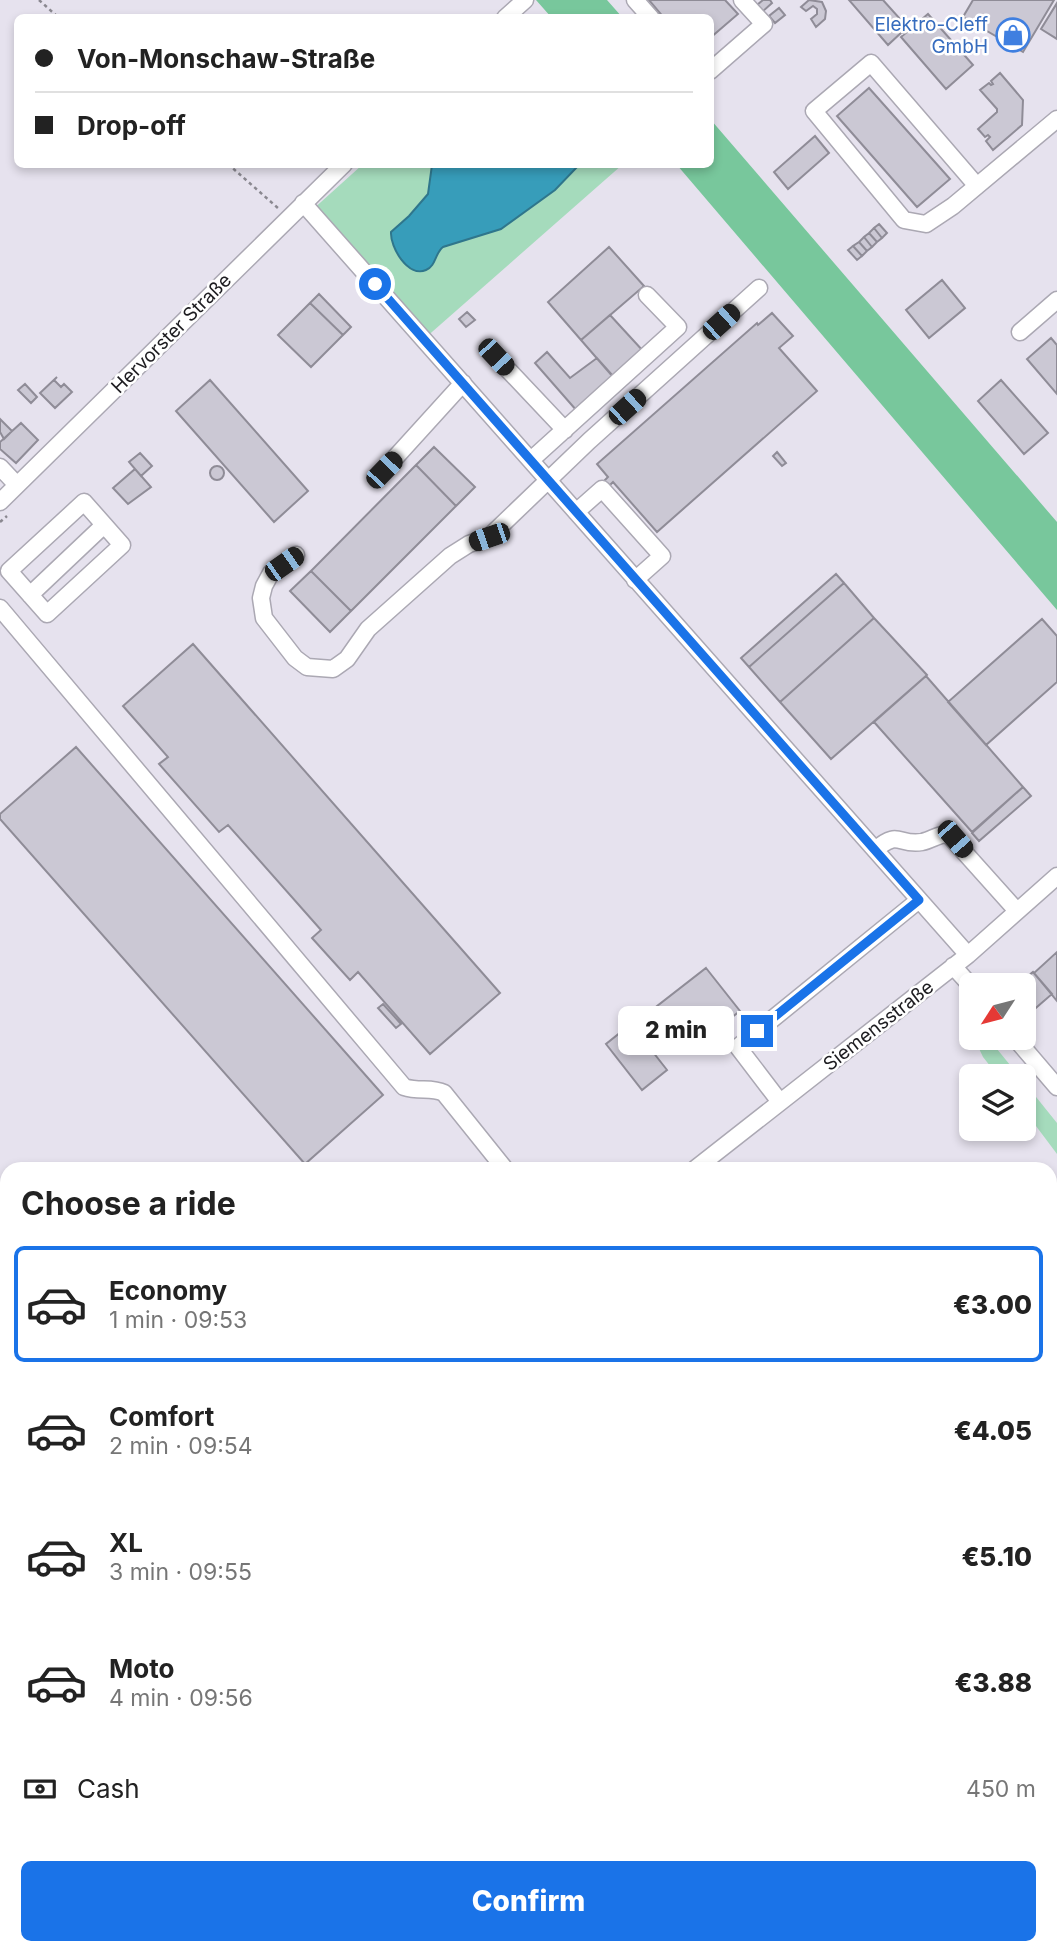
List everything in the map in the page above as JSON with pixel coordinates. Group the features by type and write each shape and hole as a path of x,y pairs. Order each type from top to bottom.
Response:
{"street":[{"path":"509,14 525,0"},
{"path":"635,0 647,14"},
{"path":"714,68 764,24 742,0"},
{"path":"976,186 871,63 814,111 904,220 926,224 953,206 1057,119"},
{"name":"Hervorster Straße","path":"0,502 340,168"},
{"path":"303,203 968,955"},
{"path":"296,555 271,573 264,586 261,598 264,618 295,658 307,667 333,668 347,659 368,629 450,556 469,544 489,537 589,441 759,288"},
{"path":"531,460 678,327 647,295"},
{"path":"1020,332 1057,300"},
{"path":"496,357 565,430"},
{"path":"384,470 463,383"},
{"path":"0,467 18,485"},
{"path":"576,512 602,489 663,556 635,580"},
{"path":"83,502 104,525 122,545 47,614 9,571 83,502"},
{"path":"12,622 104,525"},
{"path":"0,608 404,1087 416,1091 437,1090 444,1093 499,1162"},
{"path":"875,850 894,838 919,843 940,834 948,834 1017,911"},
{"name":"Siemensstraße","path":"704,1162 968,955 1057,876"},
{"path":"780,1102 738,1047 919,900"},
{"path":"953,966 959,973"},
{"path":"1025,1050 1057,1087"}],"path":[{"path":"39,0 55,14"},
{"path":"232,168 288,218"}],"green space":[{"path":"536,0 607,0 619,14 548,14"},
{"path":"714,123 1057,522 1057,610 680,168 714,168"},
{"path":"359,168 619,168 424,339 311,211"},
{"path":"980,1050 998,1050 1009,1064 989,1064"},
{"path":"1036,1097 1057,1123 1057,1154 1036,1126"}],"water":[{"path":"431,168 576,168 555,190 501,229 443,247 429,268 419,271 413,270 401,260 391,232 428,194"}],"building":[{"path":"649,0 725,0 738,14 714,35 714,14 661,14"},
{"path":"763,0 770,0 772,3 762,12 757,5"},
{"path":"809,0 822,2 826,11 825,19 816,27 811,19 817,14 817,9 813,6 806,11 801,7"},
{"path":"849,0 883,0 910,30 904,34 902,32 888,45"},
{"name":"Elektro-Cleff GmbH","path":"973,0 1054,0 1023,52 963,17"},
{"path":"1057,3 1057,39 1041,29"},
{"path":"779,8 785,15 775,23 769,16"},
{"path":"928,14 973,65 946,89 901,37"},
{"path":"1000,73 1023,100 1022,125 993,150 986,141 990,137 985,137 978,129 997,109 980,90 989,83 993,84 991,81"},
{"path":"869,88 950,179 917,207 837,116"},
{"path":"815,136 829,153 788,189 774,172"},
{"path":"879,224 887,233 882,238 874,228"},
{"path":"874,228 882,238 877,242 869,233"},
{"path":"869,233 877,242 872,247 864,237"},
{"path":"864,237 872,247 867,251 859,242"},
{"path":"859,242 867,251 862,256 853,246"},
{"path":"853,246 862,256 857,260 848,250"},
{"path":"609,247 644,286 581,340 548,302"},
{"path":"942,280 965,308 929,338 906,310"},
{"path":"319,294 351,327 343,335 310,303"},
{"path":"310,303 343,335 311,367 278,335"},
{"path":"467,312 475,320 466,327 459,319"},
{"path":"772,313 793,336 779,348 817,391 657,532 613,482 608,487 603,482 608,477 597,464 757,323 758,325"},
{"path":"610,315 644,352 614,378 581,340"},
{"path":"1051,338 1057,345 1057,394 1027,359"},
{"path":"547,352 570,378 597,358 613,376 577,411 535,363"},
{"path":"57,377 54,380 61,387 64,384 72,392 55,408 40,393"},
{"path":"210,380 308,491 274,522 176,411"},
{"path":"1001,380 1048,433 1024,454 978,401"},
{"path":"25,384 37,397 31,403 18,390"},
{"path":"0,419 12,431 4,439 0,432"},
{"path":"21,423 38,440 16,463 0,449 0,442"},
{"path":"434,447 475,487 456,506 416,465"},
{"path":"777,452 786,463 782,466 773,456"},
{"path":"140,453 152,466 141,476 129,462"},
{"path":"416,465 456,506 351,611 311,571"},
{"path":"217,466 222,468 222,478 217,480 212,478 210,473 212,468"},
{"path":"135,469 151,487 128,504 113,488"},
{"path":"311,571 351,611 330,632 290,591"},
{"path":"836,574 844,583 749,667 741,658"},
{"path":"844,583 874,618 780,702 749,667"},
{"path":"874,618 927,675 831,759 780,702"},
{"path":"1042,619 1057,636 1057,682 986,745 948,702"},
{"path":"193,644 500,993 430,1054 358,972 350,980 312,938 321,930 228,825 219,832 159,764 168,757 123,706"},
{"path":"926,676 1023,787 972,832 874,722"},
{"path":"76,747 383,1095 307,1162 303,1162 0,819 0,814"},
{"path":"1023,787 1031,796 979,841 972,833"},
{"path":"1057,952 1057,1001 1036,973"},
{"path":"706,968 740,1011 685,1053 652,1010"},
{"path":"1036,975 1052,994 1036,1008"},
{"path":"383,1004 401,1024 396,1028 378,1008"},
{"path":"631,1024 667,1070 642,1090 606,1044"}],"place":[{"name":"Elektro-Cleff GmbH","path":"1013,35"}],"route":[{"path":"375,284 919,900 757,1031"}]}
